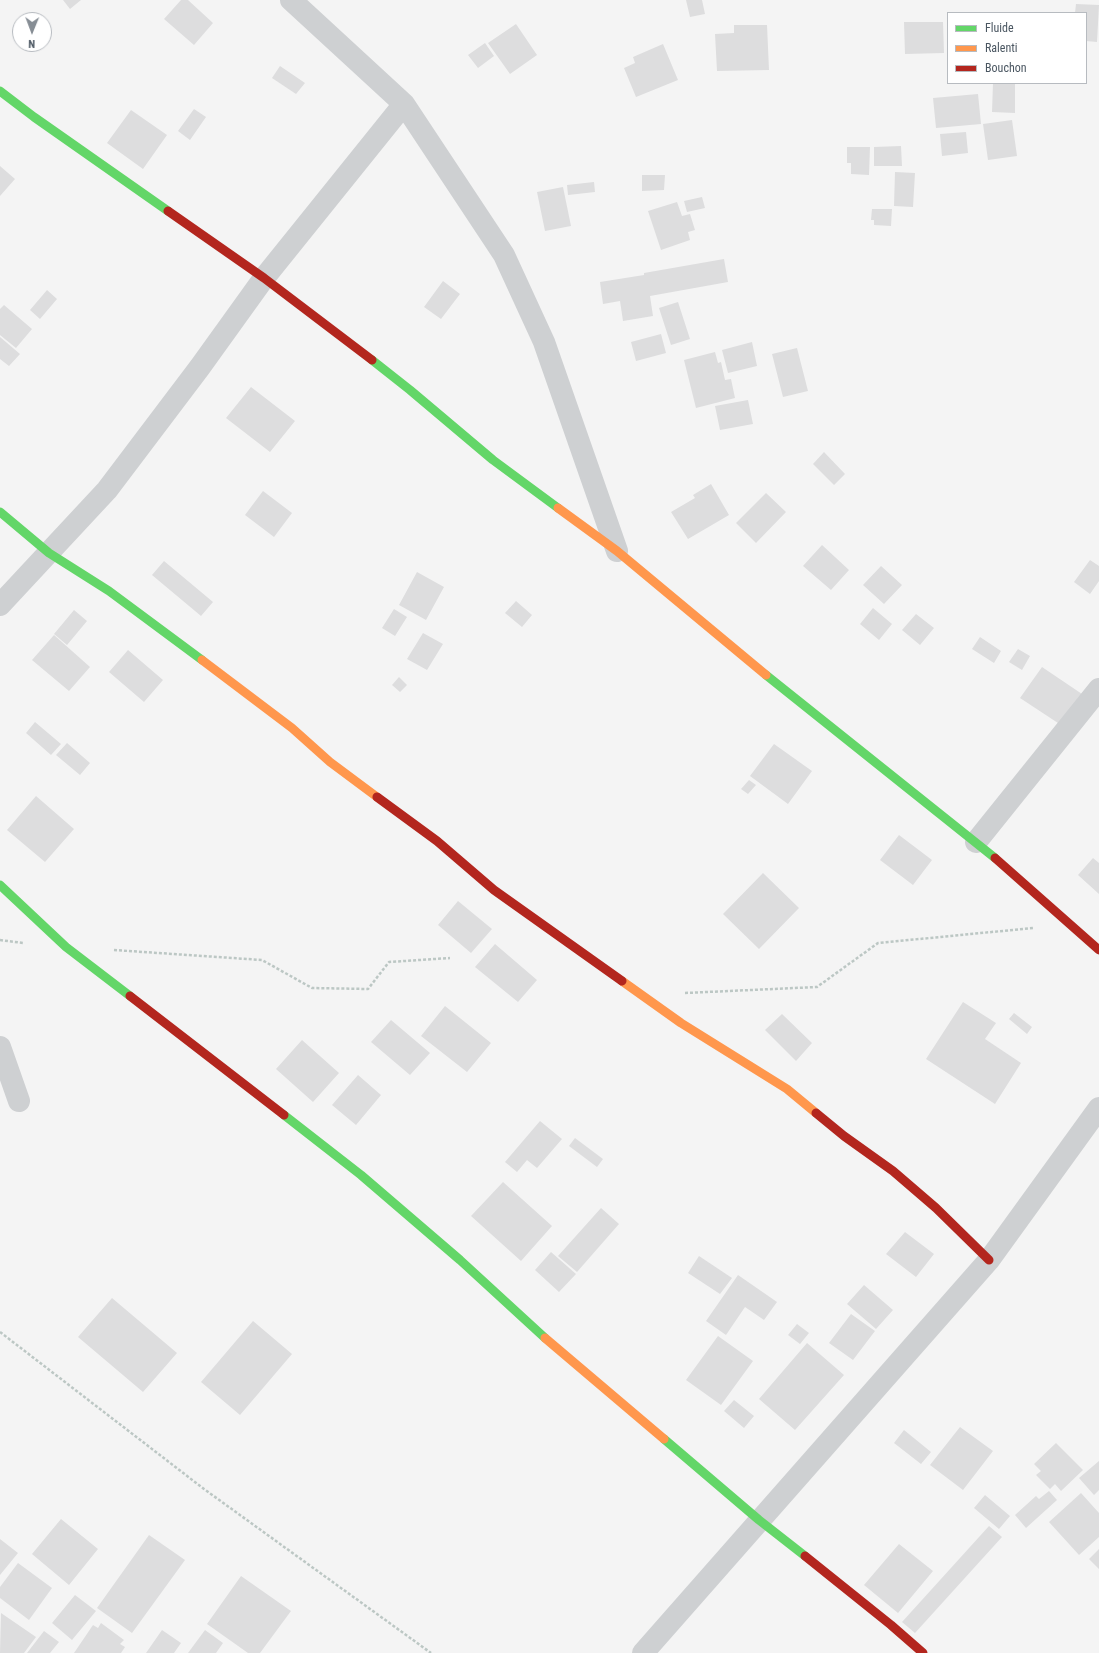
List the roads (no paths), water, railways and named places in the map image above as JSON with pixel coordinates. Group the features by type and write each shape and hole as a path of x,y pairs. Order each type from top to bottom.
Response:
{"street":[{"path":"291,0 404,104 504,255 544,342 617,551"},
{"path":"0,91 34,117 264,278 410,390 492,460 617,551 758,669 976,842 1072,924 1099,950"},
{"path":"0,605 107,490 264,278 404,104"},
{"path":"0,512 49,553 109,591 238,686 292,728 330,762 437,841 494,890 681,1023 787,1089 844,1136 893,1171 936,1208 989,1260"},
{"path":"976,842 1099,689"},
{"path":"0,885 66,947 360,1175 460,1260 553,1345 759,1520 891,1625 923,1653"},
{"path":"0,1047 19,1101"},
{"path":"643,1653 989,1260 1099,1108"}]}
